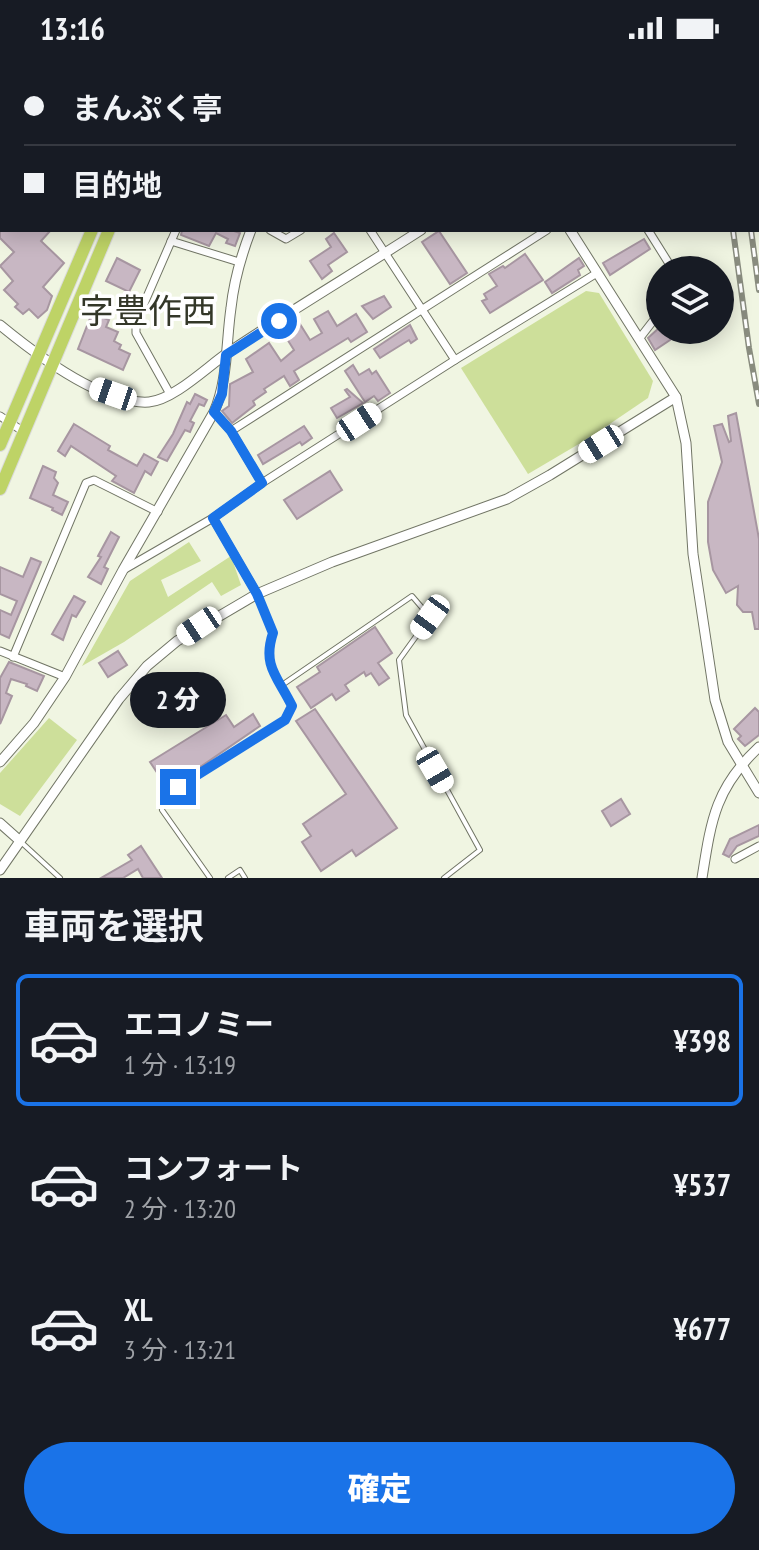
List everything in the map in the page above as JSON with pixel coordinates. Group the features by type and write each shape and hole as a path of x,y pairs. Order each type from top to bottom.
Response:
{"highway":[{"path":"0,445 5,420 38,357 91,232"},
{"path":"0,489 108,232"}],"street":[{"path":"170,394 136,333 136,322 175,232"},
{"path":"0,762 34,723 65,677 214,412 222,394 239,262 250,232"},
{"path":"274,232 286,239 298,232"},
{"path":"371,232 455,360"},
{"path":"0,325 38,357 96,388 130,400 152,402 170,394 418,232"},
{"path":"231,431 544,232"},
{"path":"571,232 676,397 686,443 693,554 715,700 728,742 759,793"},
{"path":"649,232 664,256"},
{"path":"171,241 239,262"},
{"path":"123,570 213,518 262,483 597,273"},
{"path":"639,339 646,330"},
{"path":"0,870 119,699 147,666 199,626 257,594 332,562 507,499 676,397"},
{"path":"214,412 231,431 262,483"},
{"path":"5,420 24,432"},
{"path":"13,657 86,483 94,480 158,512"},
{"path":"213,518 257,594"},
{"path":"0,651 65,677"},
{"path":"702,878 712,817 727,784 759,747"},
{"path":"0,823 19,840"},
{"path":"735,859 759,846"}],"lane":[{"path":"178,787 285,720 292,706 269,665 273,633 257,594"},
{"path":"282,685 412,596 430,617 399,660 406,715 480,850 444,878"},
{"path":"162,810 210,878"},
{"path":"19,840 60,878"},
{"path":"228,878 240,870 245,878"}],"green space":[{"path":"586,291 599,293 653,381 648,398 528,474 461,368"},
{"path":"189,542 201,561 161,580 168,597 231,556 241,585 221,596 212,582 124,642 82,666 130,581"},
{"path":"49,718 77,740 20,816 0,804 0,773"}],"building":[{"path":"0,232 49,232 41,241 64,263 43,287 52,296 47,310 38,318 29,309 23,314 4,290 13,281 0,266 14,252 0,238"},
{"path":"182,232 240,233 235,246 226,243 228,239 216,233 209,246 181,235"},
{"path":"440,232 467,273 450,284 422,242"},
{"path":"334,233 347,252 328,265 332,271 322,279 310,261 331,247 326,239"},
{"path":"644,239 650,249 610,275 603,263"},
{"path":"525,254 543,280 490,313 482,301 487,299 484,294 497,286 489,274 503,266 505,268"},
{"path":"117,258 140,270 129,292 106,281"},
{"path":"579,258 584,266 578,270 580,275 552,293 545,282"},
{"path":"384,296 391,307 373,319 362,306"},
{"path":"328,311 337,326 356,314 367,332 351,342 348,338 294,371 299,380 290,386 284,376 264,389 266,392 253,401 255,405 232,423 222,411 229,406 230,384 253,372 246,359 269,343 281,361 294,350 282,331 298,321 310,340 322,333 314,319"},
{"path":"92,313 109,320 106,327 118,332 114,341 121,345 119,349 130,354 123,370 78,349"},
{"path":"410,325 417,339 411,343 409,340 380,358 374,349"},
{"path":"353,365 359,375 369,369 372,374 376,371 390,393 378,401 374,396 365,402 345,371"},
{"path":"347,389 363,403 337,418 331,408 350,397"},
{"path":"195,394 207,400 204,406 199,404 190,421 194,423 190,432 185,430 167,461 158,457 173,434 187,402 190,404"},
{"path":"736,413 759,539 759,629 755,629 752,612 743,612 737,605 738,586 726,593 713,570 708,542 708,502 722,462 714,426 722,424 731,441 728,416"},
{"path":"74,424 110,446 108,450 137,466 144,454 158,462 151,475 145,471 134,493 112,481 116,476 71,446 65,456 58,451"},
{"path":"304,426 312,438 263,464 258,455"},
{"path":"43,466 56,472 54,478 58,483 53,495 68,502 62,515 30,498"},
{"path":"330,471 342,490 297,519 284,500"},
{"path":"111,532 119,537 104,567 108,569 101,584 88,577 101,557 98,556"},
{"path":"31,558 41,562 9,638 0,634 0,610 11,615 17,601 0,594 0,567 23,577"},
{"path":"74,596 85,602 76,617 72,615 63,640 52,634"},
{"path":"375,627 392,653 378,663 389,678 379,685 371,673 366,676 364,672 345,685 349,691 336,700 332,694 311,708 297,687 320,672 317,667"},
{"path":"118,651 127,665 108,677 99,663"},
{"path":"9,662 44,676 37,691 11,679 6,693 12,696 0,724 0,678"},
{"path":"755,708 759,712 759,735 745,746 734,729"},
{"path":"315,709 397,828 356,856 352,850 321,871 302,842 311,836 303,824 346,794 296,721"},
{"path":"253,714 260,726 168,789 150,762 226,715 234,727"},
{"path":"621,799 630,814 611,826 602,811"},
{"path":"759,825 759,836 737,846 729,857 723,854 730,839"},
{"path":"141,846 162,878 143,878 138,869 123,878 101,878 132,860 128,855"}],"railway":[{"path":"733,232 759,404"},
{"path":"751,232 759,290"}],"district":[{"name":"字豊作西","path":"148,310"}],"route":[{"path":"178,787 285,720 292,706 269,665 273,633 257,594 213,518 262,483 231,431 214,412 222,394 226,355 279,321"}]}
